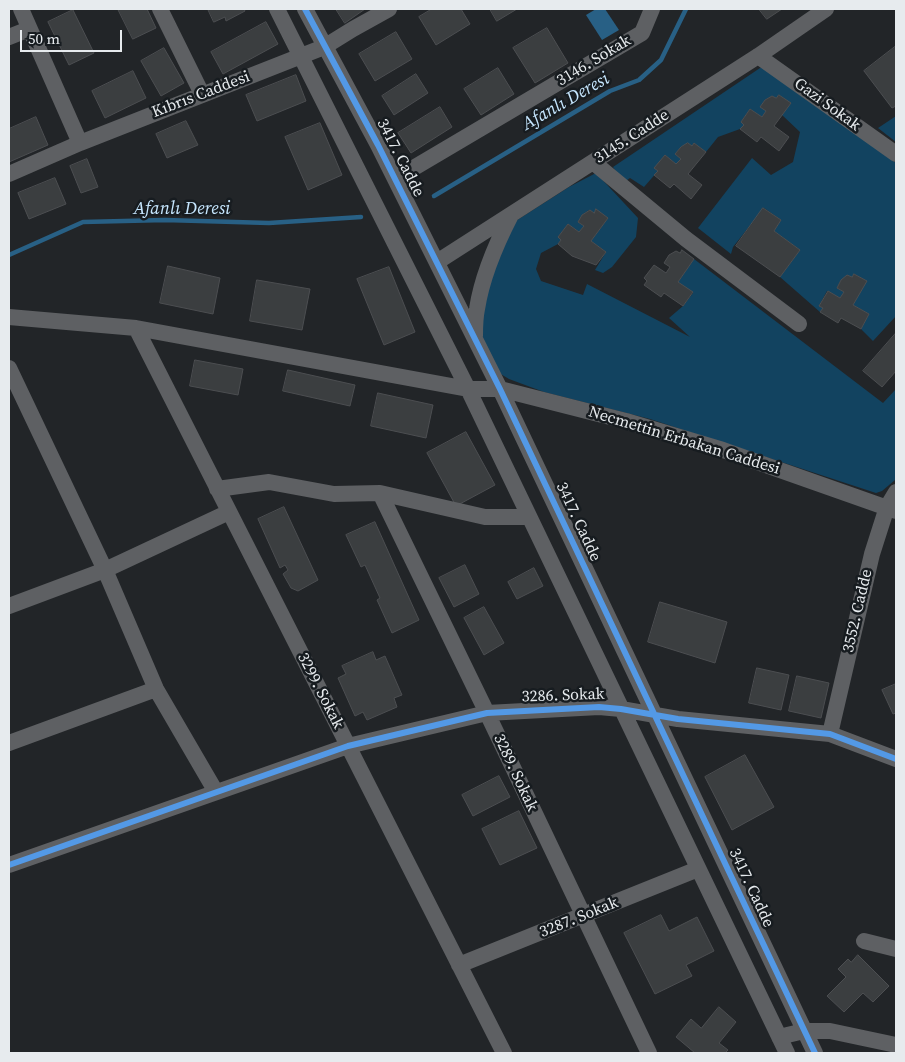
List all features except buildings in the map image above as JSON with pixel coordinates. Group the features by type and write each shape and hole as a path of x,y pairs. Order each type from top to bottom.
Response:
{"street":[{"path":"20,9 80,143"},
{"path":"160,9 202,94"},
{"path":"277,9 468,389 787,1053"},
{"name":"3417. Cadde","path":"305,9 395,179 500,389 815,1053"},
{"name":"Kıbrıs Caddesi","path":"9,174 80,143 324,47 389,9"},
{"name":"3146. Sokak","path":"395,179 642,33 652,9"},
{"name":"3145. Cadde","path":"437,262 758,56 826,9"},
{"path":"9,38 29,29"},
{"name":"Gazi Sokak","path":"758,56 896,154"},
{"path":"593,162 686,239 799,324"},
{"path":"475,338 477,309 485,278 498,241 512,214"},
{"name":"Necmettin Erbakan Caddesi","path":"9,317 136,328 468,389 500,389 626,421 723,450 891,509"},
{"name":"3299. Sokak","path":"136,328 504,1053"},
{"path":"9,368 105,570 156,689 216,792"},
{"path":"217,489 269,482 334,494 380,493 485,517 529,517"},
{"name":"3552. Cadde","path":"830,734 872,554 896,492"},
{"name":"3289. Sokak","path":"380,493 649,1053"},
{"path":"9,606 105,570 229,512"},
{"path":"9,743 156,689"},
{"name":"3286. Sokak","path":"9,865 348,746 487,713 599,707 621,709 678,718 830,734 896,759"},
{"name":"3287. Sokak","path":"459,965 698,869"},
{"path":"864,941 896,949"},
{"path":"779,1037 804,1031 830,1031 896,1045"}],"shaded area":[{"path":"596,9 605,9 619,30 602,40 586,15"},
{"path":"763,66 896,163 896,316 873,341 861,329 869,314 853,305 866,281 854,274 852,277 841,280 837,288 844,292 840,298 827,291 819,306 823,308 820,312 780,277 800,250 774,231 781,220 764,208 733,247 731,254 698,228 752,158 771,175 793,162 800,132 782,115 791,103 779,95 776,98 772,96 765,100 761,107 766,111 762,117 750,109 741,122 744,125 740,129 718,137 706,152 694,143 692,146 688,143 675,154 681,159 676,164 665,155 655,168 658,171 644,187 630,178 623,183 613,167"},
{"path":"896,116 896,142 878,128"},
{"path":"596,173 638,218 636,237 612,267 603,273 595,270 606,252 591,241 608,218 596,210 594,213 589,210 582,215 578,222 584,226 579,232 568,224 558,237 561,240 558,244 541,253 536,269 541,281 583,295 587,284 690,337 669,318 683,306 693,293 678,282 694,259 883,403 896,389 895,480 882,491 876,493 650,419 544,392 509,379 494,370 478,339 480,308 511,224 569,187"}],"waterway":[{"name":"Afanlı Deresi","path":"434,196 610,91 639,80 661,60 686,9"},
{"name":"Afanlı Deresi","path":"9,255 83,222 165,220 269,223 361,217"}],"cycle path":[{"path":"305,9 378,145 500,389 815,1053"},
{"path":"9,865 348,746 487,713 599,707 621,709 678,719 830,734 896,759"}]}
